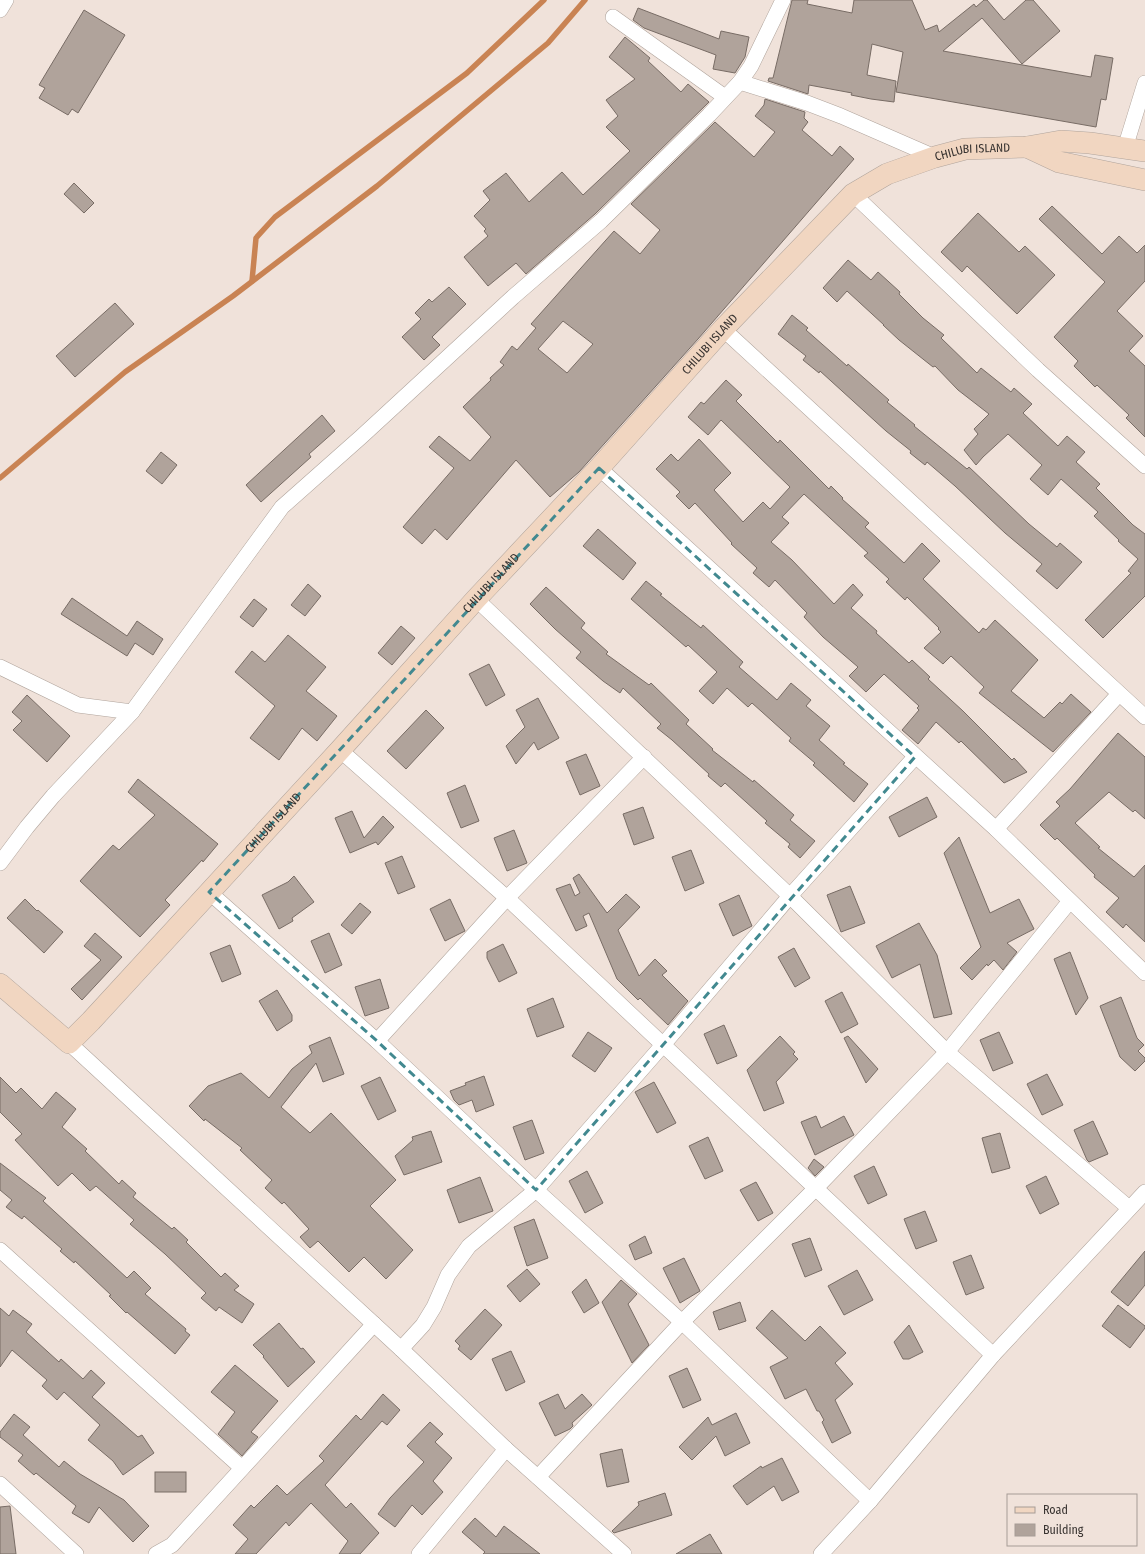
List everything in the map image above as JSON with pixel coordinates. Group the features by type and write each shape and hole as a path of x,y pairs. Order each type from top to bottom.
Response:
{"street":[{"path":"0,10 6,0"},
{"path":"0,863 53,796 132,712 282,507 513,298 601,221 709,116 740,82 750,66 783,0"},
{"path":"613,18 725,97"},
{"path":"740,82 807,103 935,156"},
{"path":"1135,149 1145,83"},
{"name":"CHILUBI ISLAND","path":"69,1043 91,1021 340,750 476,599 599,468 722,329 853,194 887,174 935,156 965,149 1027,147 1061,140 1135,149"},
{"path":"1027,147 1059,162 1145,180"},
{"path":"853,194 1038,370 1145,466"},
{"path":"722,329 1145,717"},
{"path":"599,468 915,757 996,829 1145,973"},
{"path":"476,599 790,896 947,1052 1129,1208"},
{"path":"0,667 78,705 132,712"},
{"path":"996,829 1119,694"},
{"path":"340,750 507,898 662,1046 993,1355"},
{"path":"401,1349 423,1325 434,1307 448,1275 470,1246 536,1190 662,1046 790,896 915,757"},
{"path":"377,1041 507,898 644,758"},
{"path":"209,892 377,1041 536,1190 682,1322 870,1501"},
{"path":"538,1477 682,1322 815,1189 947,1052 1070,901"},
{"path":"0,984 69,1043 401,1349 506,1449 624,1554"},
{"path":"821,1554 870,1501 993,1355 1145,1192"},
{"path":"0,1250 242,1468"},
{"path":"156,1554 172,1545 374,1324"},
{"path":"419,1554 506,1449"},
{"path":"0,1484 76,1554"}],"highlighted area":[{"path":"599,468 915,757 536,1190 377,1041 209,892"}],"building":[{"path":"792,0 808,0 807,4 852,13 854,0 912,0 925,30 937,25 939,32 974,4 976,7 984,0 987,0 1004,20 1026,0 1033,0 1060,31 1022,64 982,18 943,51 1091,77 1095,55 1113,58 1106,100 1101,99 1096,127 896,92 903,52 872,44 867,75 896,81 894,102 851,95 852,93 809,85 808,94 768,81 769,78 773,78"},
{"path":"638,8 719,39 721,31 749,37 745,57 735,73 713,69 716,55 644,28 633,20"},
{"path":"84,10 125,35 78,113 72,109 68,115 39,98 45,88 39,85"},
{"path":"625,37 650,58 648,61 681,92 688,84 709,102 595,214 526,274 516,263 488,286 464,257 488,236 484,231 486,229 474,216 490,200 483,191 506,173 529,202 562,172 583,195 630,151 606,127 618,116 606,100 635,79 609,57"},
{"path":"765,99 805,112 804,118 808,122 802,130 832,156 840,146 854,159 698,339 579,472 550,497 516,460 447,540 435,529 422,544 403,527 454,468 429,447 439,436 470,461 491,437 463,407 504,365 500,362 512,346 517,350 536,328 531,324 614,231 640,254 660,230 631,204 715,122 754,157 775,132 755,116 764,105","holes":["563,321 593,344 567,373 538,349"]},
{"path":"74,183 94,203 84,213 64,194"},
{"path":"1052,206 1102,254 1119,236 1137,253 1145,245 1145,281 1117,311 1143,336 1129,351 1145,366 1145,437 1126,418 1129,415 1097,385 1095,387 1074,366 1078,361 1054,337 1105,282 1039,219"},
{"path":"978,213 1019,252 1025,246 1055,275 1017,314 967,266 962,272 941,252"},
{"path":"848,260 871,280 878,272 900,292 899,294 923,318 944,335 941,338 977,373 981,368 1011,392 1014,388 1032,404 1023,413 1058,446 1067,436 1085,452 1076,462 1100,484 1096,488 1133,525 1145,534 1145,596 1103,638 1085,620 1131,573 1128,571 1138,559 1094,516 1098,512 1061,479 1048,495 1030,479 1042,465 1008,434 976,465 964,450 978,434 974,429 989,414 958,390 935,366 933,367 899,340 847,291 837,302 823,288"},
{"path":"449,287 466,304 432,337 440,345 424,360 402,337 421,319 415,313 429,299 432,302"},
{"path":"115,303 134,324 75,377 56,356"},
{"path":"792,315 808,328 806,330 847,366 848,364 889,400 887,402 915,425 914,426 967,469 969,467 1029,524 1057,547 1060,543 1082,562 1057,589 1036,571 1042,564 1005,533 927,462 925,465 910,453 911,451 886,431 820,371 819,373 803,360 806,356 778,334"},
{"path":"726,380 742,395 736,401 778,443 780,440 829,489 831,486 843,498 842,499 869,523 865,527 904,563 922,543 940,561 923,579 979,633 983,628 986,630 995,620 1038,660 1011,691 1044,718 1060,702 1062,704 1071,694 1091,712 1053,752 979,693 984,687 951,656 943,664 924,648 941,632 938,629 939,628 907,597 905,600 886,582 889,579 864,556 868,553 804,494 782,517 789,523 771,542 792,560 834,604 853,584 863,595 851,608 877,631 876,633 909,663 912,660 930,677 928,679 963,711 1012,760 1014,758 1027,772 1004,783 961,741 959,743 936,722 918,744 902,730 919,710 917,708 919,706 884,674 866,692 849,676 858,667 823,637 804,617 807,613 775,580 769,587 753,573 757,568 731,544 732,543 695,503 689,509 676,496 680,492 656,469 671,454 678,461 699,439 731,473 714,490 743,522 763,502 770,509 790,487 721,420 708,435 688,417 701,402 704,404"},
{"path":"322,415 335,431 309,454 311,457 261,502 246,485"},
{"path":"161,452 177,465 162,484 146,471"},
{"path":"598,529 636,563 623,580 583,546"},
{"path":"646,581 662,594 660,595 701,628 703,625 743,662 739,667 777,700 791,683 811,700 806,706 830,726 819,740 845,763 843,764 868,784 854,802 813,765 815,763 789,741 791,738 752,703 748,707 727,688 713,704 699,691 717,672 688,645 686,647 631,599"},
{"path":"308,584 321,596 305,616 291,605"},
{"path":"546,587 585,623 581,628 608,652 606,654 649,685 651,683 689,720 686,724 713,749 712,750 753,782 754,780 794,815 790,820 815,841 800,858 788,847 790,844 765,823 767,821 725,783 721,787 708,776 709,774 657,728 661,724 623,688 620,693 576,658 581,652 530,604"},
{"path":"72,598 127,636 137,621 163,639 153,655 135,643 127,656 61,614"},
{"path":"254,599 267,609 253,627 240,617"},
{"path":"401,626 415,638 392,665 378,653"},
{"path":"288,635 326,667 306,691 337,716 317,741 302,728 279,760 250,738 275,706 235,672 252,651 265,662"},
{"path":"489,664 505,695 486,706 469,674"},
{"path":"27,695 70,736 47,762 13,730 22,721 12,712"},
{"path":"538,698 559,738 538,750 534,742 516,764 506,746 525,727 516,710"},
{"path":"426,710 444,728 406,769 387,751"},
{"path":"1118,733 1145,757 1145,819 1135,810 1133,812 1109,792 1075,823 1100,847 1098,848 1134,877 1145,865 1145,942 1126,924 1123,928 1106,912 1119,898 1094,877 1095,875 1057,838 1055,840 1040,825 1060,806 1056,802 1070,789"},
{"path":"586,754 600,786 580,795 566,762"},
{"path":"138,779 218,844 203,862 202,860 165,900 170,905 140,937 80,881 113,845 119,850 155,815 128,792"},
{"path":"465,785 479,821 461,828 447,793"},
{"path":"927,797 937,817 899,837 889,817"},
{"path":"643,807 654,838 634,845 623,814"},
{"path":"352,811 364,838 383,816 394,827 378,845 376,842 350,853 335,818"},
{"path":"514,830 527,863 507,871 494,838"},
{"path":"959,837 990,913 1019,899 1034,929 1007,943 1017,952 1003,970 994,960 988,966 987,964 972,980 960,968 981,947 944,853"},
{"path":"691,850 704,883 685,891 672,857"},
{"path":"402,856 415,887 398,894 385,863"},
{"path":"579,874 607,913 626,894 640,907 618,930 639,976 655,959 667,971 662,975 688,1001 668,1025 640,998 638,1000 617,979 589,913 583,916 587,926 576,931 556,889 570,884 575,896 580,893 573,878"},
{"path":"294,876 314,902 292,918 293,921 279,929 262,895 288,882"},
{"path":"850,886 865,923 841,932 827,895"},
{"path":"739,895 752,926 733,936 719,904"},
{"path":"25,899 63,932 44,953 7,918"},
{"path":"450,899 465,931 445,941 430,909"},
{"path":"360,903 371,912 352,934 341,925"},
{"path":"919,923 937,955 952,1014 934,1018 920,964 892,978 876,946"},
{"path":"95,933 122,957 82,1000 71,989 101,960 84,946"},
{"path":"329,933 342,965 325,973 311,941"},
{"path":"503,944 517,973 499,982 487,958 487,952"},
{"path":"230,945 241,974 222,982 210,953"},
{"path":"794,948 810,978 795,987 778,957"},
{"path":"1070,952 1088,998 1076,1015 1054,959"},
{"path":"380,979 389,1008 365,1016 355,987"},
{"path":"277,990 292,1015 292,1021 277,1031 259,1001"},
{"path":"842,992 858,1024 841,1033 825,1001"},
{"path":"1121,997 1137,1038 1144,1045 1138,1051 1145,1058 1145,1061 1135,1071 1120,1057 1100,1006"},
{"path":"553,998 564,1027 537,1037 527,1009"},
{"path":"724,1025 737,1056 717,1064 704,1034"},
{"path":"588,1032 612,1048 595,1072 572,1056"},
{"path":"999,1032 1013,1063 993,1071 980,1040"},
{"path":"780,1036 795,1052 793,1054 798,1059 776,1082 784,1103 764,1111 747,1070"},
{"path":"848,1036 878,1069 866,1083 844,1038"},
{"path":"330,1037 344,1074 323,1082 316,1063 281,1107 310,1133 331,1113 396,1180 370,1206 413,1250 386,1279 364,1257 349,1272 318,1241 310,1248 300,1237 309,1229 284,1202 282,1204 265,1188 272,1180 240,1150 242,1148 205,1119 204,1121 189,1106 208,1086 241,1073 269,1098 292,1069 312,1053 309,1046"},
{"path":"1047,1074 1063,1105 1042,1115 1027,1084"},
{"path":"484,1076 494,1105 476,1112 472,1100 459,1105 454,1100 450,1091 466,1085 465,1083"},
{"path":"0,1077 16,1093 21,1088 42,1109 56,1092 76,1109 62,1127 87,1149 85,1151 119,1184 122,1180 136,1193 133,1197 172,1229 174,1227 188,1240 186,1242 221,1277 225,1273 239,1286 234,1290 254,1304 242,1323 219,1307 216,1311 201,1298 206,1293 165,1254 130,1224 134,1220 96,1186 90,1191 72,1173 58,1186 15,1140 22,1134 0,1112"},
{"path":"380,1077 396,1111 378,1120 361,1086"},
{"path":"654,1082 676,1123 657,1133 635,1092"},
{"path":"816,1116 821,1128 844,1116 854,1135 815,1155 801,1122"},
{"path":"532,1120 544,1153 525,1160 513,1127"},
{"path":"1093,1121 1108,1154 1089,1162 1074,1130"},
{"path":"431,1131 442,1162 404,1175 395,1156 413,1140 412,1137"},
{"path":"1000,1133 1010,1168 992,1173 982,1138"},
{"path":"708,1137 723,1171 705,1179 689,1146"},
{"path":"814,1159 824,1167 815,1176 808,1168"},
{"path":"0,1163 46,1198 43,1201 127,1278 134,1271 151,1288 145,1294 186,1329 185,1331 190,1335 175,1354 127,1312 126,1313 109,1296 111,1295 75,1261 74,1263 60,1251 62,1249 24,1216 22,1219 6,1207 12,1200 0,1190"},
{"path":"874,1166 887,1195 868,1204 854,1176"},
{"path":"587,1171 603,1203 585,1213 569,1181"},
{"path":"1046,1176 1059,1204 1040,1214 1026,1186"},
{"path":"480,1177 493,1211 459,1223 447,1190"},
{"path":"756,1182 773,1213 758,1221 740,1190"},
{"path":"925,1211 937,1241 916,1249 904,1219"},
{"path":"534,1219 548,1258 527,1266 514,1227"},
{"path":"645,1236 652,1253 635,1260 629,1245"},
{"path":"810,1238 822,1270 805,1277 792,1244"},
{"path":"1145,1251 1145,1285 1128,1306 1111,1292"},
{"path":"971,1255 984,1288 966,1295 953,1262"},
{"path":"684,1258 700,1291 680,1303 663,1268"},
{"path":"527,1269 540,1284 520,1302 507,1286"},
{"path":"857,1270 873,1300 844,1315 828,1286"},
{"path":"586,1279 599,1303 584,1313 572,1292"},
{"path":"621,1280 637,1294 628,1304 649,1345 632,1363 602,1302"},
{"path":"740,1302 746,1321 719,1330 713,1312"},
{"path":"1118,1305 1145,1326 1130,1348 1102,1326"},
{"path":"0,1308 9,1316 13,1310 32,1324 26,1332 59,1362 61,1359 83,1379 91,1370 105,1383 92,1397 138,1437 142,1435 154,1453 123,1475 113,1461 88,1440 100,1425 64,1392 57,1400 42,1386 47,1380 12,1350 0,1367"},
{"path":"485,1309 502,1325 471,1360 458,1349 460,1346 455,1341"},
{"path":"772,1310 805,1341 820,1326 846,1353 835,1363 853,1384 835,1400 851,1433 832,1443 822,1422 824,1420 819,1411 817,1411 806,1389 785,1399 770,1367 788,1358 756,1328"},
{"path":"279,1323 301,1349 303,1348 315,1362 288,1387 263,1357 264,1356 253,1345"},
{"path":"909,1325 923,1352 909,1359 903,1359 894,1342"},
{"path":"511,1351 525,1382 506,1391 492,1359"},
{"path":"235,1365 278,1401 251,1432 258,1437 242,1456 218,1434 235,1412 211,1392"},
{"path":"687,1368 701,1400 683,1408 669,1376"},
{"path":"383,1394 400,1410 387,1425 382,1421 325,1485 346,1508 351,1503 379,1533 360,1554 339,1554 348,1541 311,1503 289,1526 286,1522 256,1554 235,1554 248,1539 233,1525 251,1505 254,1508 277,1485 287,1495 324,1461 319,1456 356,1415 361,1420"},
{"path":"558,1394 565,1409 582,1394 592,1405 572,1423 573,1426 570,1429 555,1436 539,1403"},
{"path":"736,1413 750,1443 725,1456 716,1436 692,1460 679,1447 708,1417 712,1425"},
{"path":"14,1414 30,1427 23,1435 59,1467 64,1461 80,1474 124,1500 149,1526 133,1542 99,1507 89,1523 72,1513 76,1506 36,1473 34,1475 18,1461 23,1455 0,1437 0,1432"},
{"path":"430,1422 443,1434 435,1442 452,1458 433,1481 443,1492 422,1515 412,1505 395,1527 378,1514 390,1498 424,1462 407,1446"},
{"path":"622,1449 629,1482 607,1487 600,1454"},
{"path":"782,1458 799,1492 782,1501 774,1486 747,1505 733,1486 761,1466 762,1468"},
{"path":"155,1472 186,1472 186,1492 155,1492"},
{"path":"665,1493 672,1515 614,1533 612,1531 639,1505 638,1502"},
{"path":"10,1506 16,1554 0,1554 0,1507"},
{"path":"475,1518 496,1537 504,1526 540,1554 483,1554 485,1552 462,1532"},
{"path":"710,1534 722,1554 676,1554"}],"waterway":[{"path":"252,281 256,238 275,217 467,73 544,0"},
{"path":"0,478 125,372 233,296 377,186 548,43 585,0"}]}
